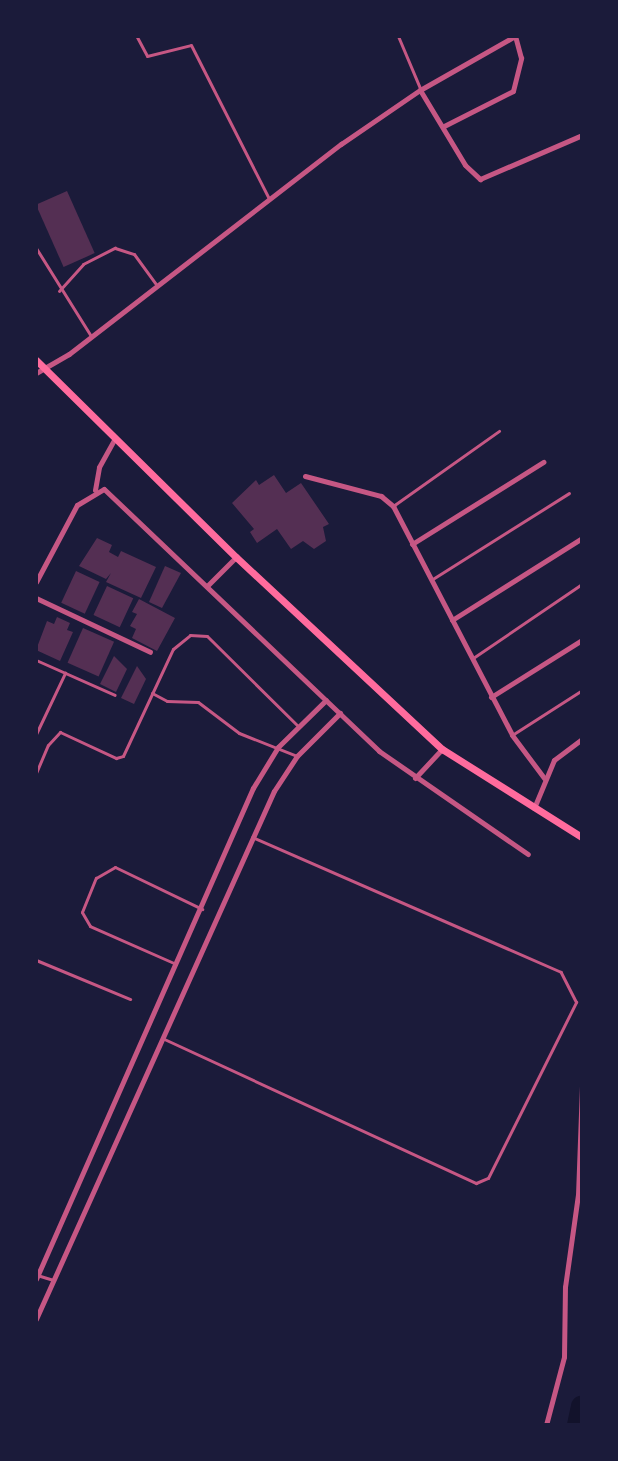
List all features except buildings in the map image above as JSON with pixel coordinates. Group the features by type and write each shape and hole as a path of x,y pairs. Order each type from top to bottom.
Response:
{"main road":[{"path":"36,360 236,557 442,749 582,837"}],"street":[{"path":"36,373 47,371 156,284 420,90 515,36 521,58 513,91 444,126"},
{"path":"420,90 465,165 480,179 582,135"},
{"path":"36,582 77,505 95,490 99,467 114,440"},
{"path":"412,544 543,462"},
{"path":"305,476 381,496 393,506 512,735 544,778"},
{"path":"95,490 117,496 326,700 415,778 528,854"},
{"path":"452,620 582,538"},
{"path":"207,586 236,557"},
{"path":"36,598 150,652"},
{"path":"491,697 582,640"},
{"path":"37,1276 253,788 278,747 326,700"},
{"path":"36,1319 252,837 297,756 340,713"},
{"path":"534,808 544,778 563,748 582,739"},
{"path":"415,778 442,749"},
{"path":"546,1425 564,1357 582,1086"}],"lane":[{"path":"398,36 420,90"},
{"path":"137,37 147,56 191,45 269,199"},
{"path":"36,248 59,291 92,337"},
{"path":"59,291 83,264 115,248 134,254 156,284"},
{"path":"393,506 499,431"},
{"path":"431,580 569,493"},
{"path":"473,658 582,584"},
{"path":"36,773 48,745 60,732 116,758 123,756 173,649 199,633 299,727"},
{"path":"36,660 115,695"},
{"path":"36,734 65,673"},
{"path":"512,735 582,690"},
{"path":"152,693 167,701 198,702 239,733 297,756"},
{"path":"161,1038 476,1183 488,1178 576,1002 561,972 252,837"},
{"path":"176,964 90,926 82,912 96,878 115,867 202,909"},
{"path":"36,960 130,999"},
{"path":"37,1276 53,1280"}],"waterway":[{"path":"578,1425 582,1406"}]}
